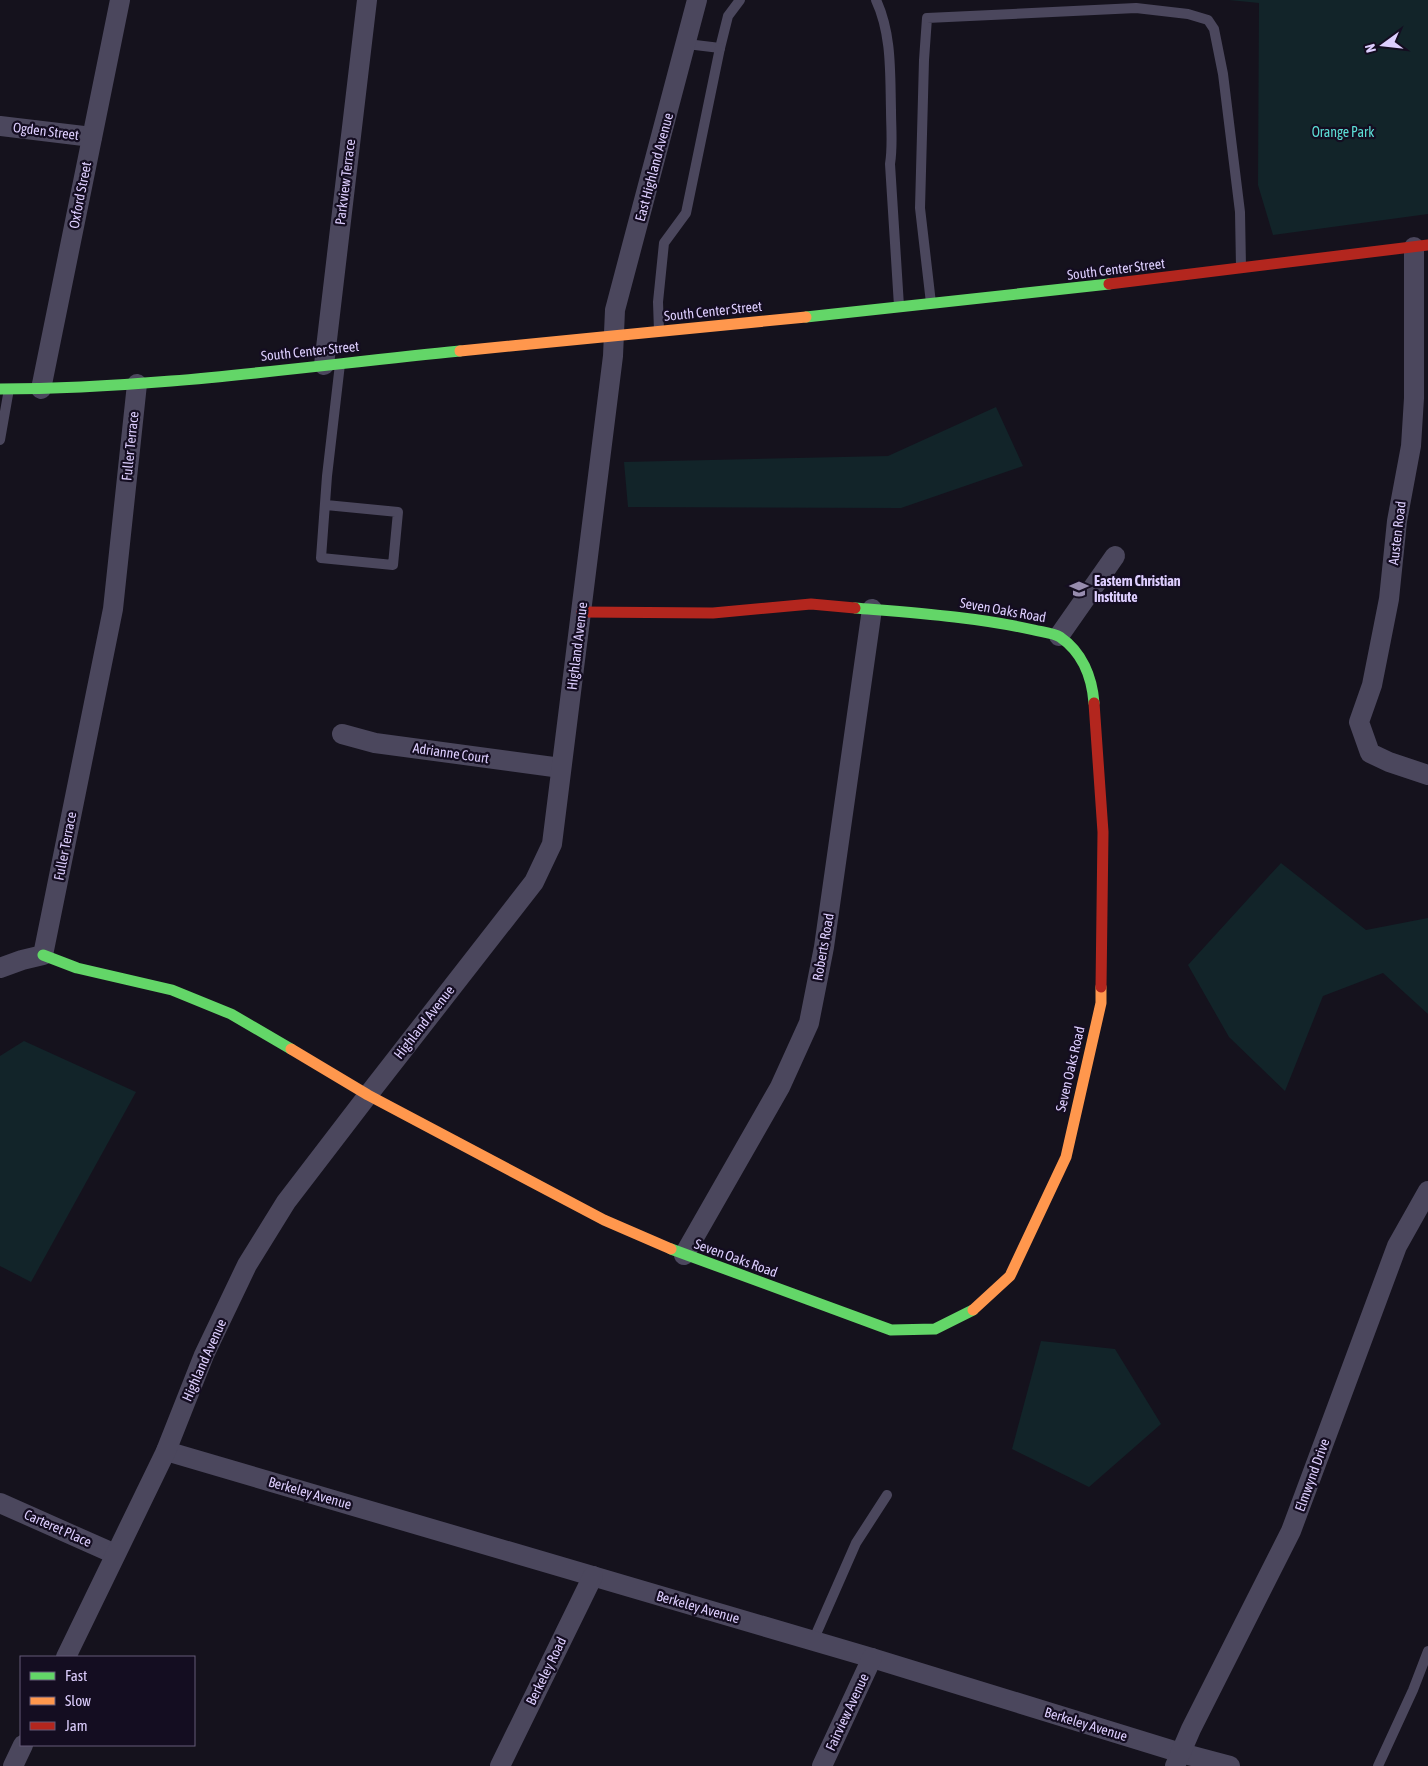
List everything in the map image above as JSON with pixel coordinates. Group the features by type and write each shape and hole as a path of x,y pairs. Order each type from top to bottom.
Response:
{"street":[{"name":"Oxford Street","path":"41,389 120,0"},
{"name":"Parkview Terrace","path":"332,364 367,0"},
{"name":"East Highland Avenue","path":"614,335 615,310 687,44 697,0"},
{"name":"Ogden Street","path":"0,126 92,137"},
{"name":"South Center Street","path":"4,390 137,384 931,304 1241,269 1421,246"},
{"name":"Austen Road","path":"1421,246 1411,446 1397,521 1390,599 1372,685 1359,722 1370,753 1428,776"},
{"name":"Highland Avenue","path":"66,1656 166,1451 204,1355 247,1265 286,1202 534,882 552,844 582,612 614,335"},
{"name":"Fuller Terrace","path":"43,955 113,609 137,384"},
{"path":"1059,636 1115,556"},
{"name":"Seven Oaks Road","path":"368,1095 604,1220 684,1255 890,1330 935,1329 972,1311 1010,1276 1066,1158 1100,1003 1103,832 1093,689 1082,659 1059,636 1016,626 951,616 811,604 713,613 582,612"},
{"name":"Roberts Road","path":"684,1255 780,1087 809,1024 824,947 872,609"},
{"name":"Adrianne Court","path":"342,734 375,743 561,768"},
{"path":"0,968 43,955 77,968 172,990 231,1014 368,1095"},
{"name":"Elmwynd Drive","path":"1178,1759 1291,1531 1397,1246 1428,1191"},
{"name":"Berkeley Avenue","path":"166,1451 813,1640 1178,1759 1230,1766"},
{"name":"Carteret Place","path":"0,1503 116,1554"},
{"name":"Berkeley Road","path":"500,1766 592,1576"},
{"name":"Fairview Avenue","path":"822,1766 872,1658"},
{"path":"13,1766 23,1746"}],"lane":[{"path":"659,331 658,302 664,243 686,213 728,16 740,0"},
{"path":"876,0 885,28 890,65 893,149 890,164 899,307"},
{"path":"931,304 920,208 927,18 1136,8 1188,14 1208,20 1214,29 1223,74 1240,212 1241,269"},
{"path":"687,44 720,48"},
{"path":"326,505 398,512 393,565 321,558 326,505 332,364"},
{"path":"0,440 4,390"},
{"path":"813,1640 856,1543 887,1495"},
{"path":"1378,1766 1413,1690 1428,1651"}],"green space":[{"name":"Orange Park","path":"1229,0 1428,0 1428,214 1273,235 1258,185 1259,3"},
{"path":"996,407 1023,466 901,508 628,507 624,462 888,456"},
{"path":"1281,863 1366,930 1428,918 1428,1014 1383,973 1323,996 1285,1091 1229,1037 1188,965"},
{"path":"24,1041 136,1092 31,1282 0,1266 0,1056"},
{"path":"1041,1341 1115,1349 1161,1424 1089,1487 1012,1449"}],"traffic: fast":[{"path":"806,317 1109,284"},
{"path":"0,389 58,388 173,381 460,351"},
{"path":"855,608 968,619 1048,633 1060,637 1068,643 1080,658 1091,684 1094,703"},
{"path":"43,955 77,968 172,990 231,1014 291,1049"},
{"path":"671,1249 891,1330 935,1329 973,1310"}],"traffic: slow":[{"path":"460,351 806,317"},
{"path":"973,1310 1010,1276 1066,1157 1101,1003 1101,987"},
{"path":"291,1049 368,1095 604,1220 671,1249"}],"traffic: jam":[{"path":"1109,284 1428,245"},
{"path":"582,612 713,613 811,604 855,608"},
{"path":"1094,703 1103,832 1101,987"}],"place":[{"name":"Eastern Christian Institute","path":"1079,589"}]}
